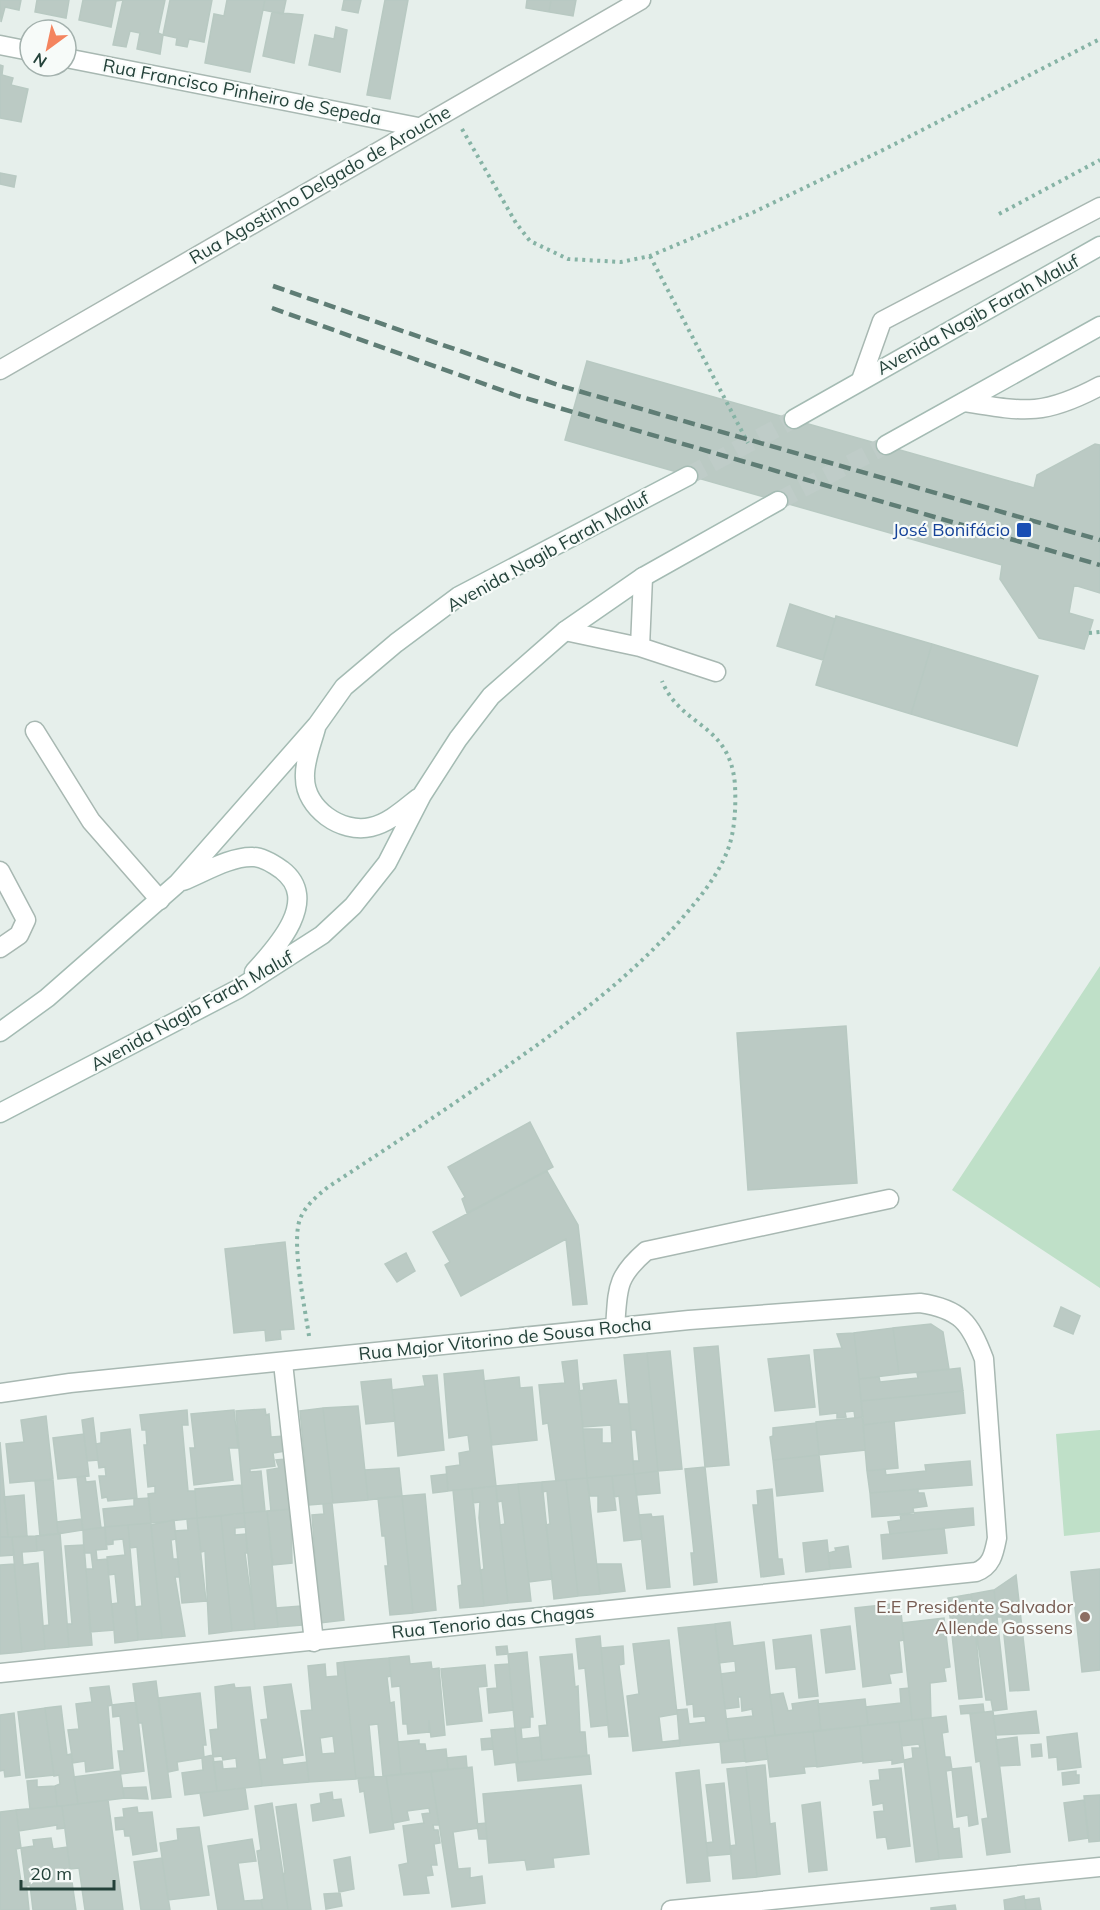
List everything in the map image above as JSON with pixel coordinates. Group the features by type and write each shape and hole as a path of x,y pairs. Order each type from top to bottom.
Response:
{"street":[{"name":"Rua Agostinho Delgado de Arouche","path":"0,370 641,0"},
{"path":"0,45 18,49"},
{"name":"Rua Francisco Pinheiro de Sepeda","path":"78,60 418,127"},
{"path":"861,380 882,321 1100,207"},
{"name":"Avenida Nagib Farah Maluf","path":"794,419 1100,246"},
{"path":"886,446 1100,326"},
{"path":"964,402 1012,410 1050,409 1100,386"},
{"name":"Avenida Nagib Farah Maluf","path":"1,1028 47,998 178,883 317,725 344,687 396,643 459,596 688,476"},
{"name":"Avenida Nagib Farah Maluf","path":"0,1113 238,989 322,935 353,906 387,862 422,795 458,739 491,696 566,631 643,577 778,501"},
{"path":"640,646 643,577"},
{"path":"566,631 640,646 716,672"},
{"path":"317,725 304,775 306,793 318,809 332,820 353,828 371,827 391,818 422,795"},
{"path":"35,731 91,821 160,900"},
{"path":"178,883 231,862 253,857 275,865 287,874 298,899 294,917 277,947 238,989"},
{"path":"0,871 26,920 19,935 0,948"},
{"path":"615,1328 618,1288 627,1267 646,1251 889,1199"},
{"name":"Rua Major Vitorino de Sousa Rocha","path":"0,1393 70,1383 615,1328 920,1304 943,1307 954,1312 975,1336 984,1359 998,1530 993,1558 985,1569"},
{"path":"283,1363 314,1642"},
{"name":"Rua Tenorio das Chagas","path":"0,1673 314,1642 616,1608 976,1572 985,1569"},
{"path":"671,1910 1100,1867"}],"path":[{"path":"450,109 516,223 530,241 568,259 610,262 650,256 754,212 1100,39"},
{"path":"999,214 1100,160"},
{"path":"650,256 748,442"},
{"path":"1089,633 1100,632"},
{"path":"312,1360 297,1236 300,1219 312,1201 327,1187 438,1116 538,1045 629,973 662,942 700,898 727,851 734,825 735,784 727,750 716,736 677,705 665,688 658,664 640,646"}],"green space":[{"path":"1100,966 1100,1288 952,1190"},
{"path":"1100,1430 1100,1532 1064,1536 1056,1434"}],"building":[{"path":"0,0 21,0 19,10 5,7 1,22"},
{"path":"37,0 69,0 66,18 35,12"},
{"path":"83,0 123,0 116,1 111,27 79,20"},
{"path":"123,0 165,0 158,33 163,35 160,54 137,49 140,33 130,31 126,47 113,45"},
{"path":"170,0 212,0 204,42 189,39 187,47 176,45 177,38 163,35"},
{"path":"227,0 265,0 250,72 205,63 214,14 224,16"},
{"path":"265,0 286,0 283,14 263,10"},
{"path":"344,0 361,0 358,13 342,10"},
{"path":"385,0 408,0 390,99 367,95"},
{"path":"527,0 551,0 549,12 526,8"},
{"path":"551,0 576,0 573,16 549,12"},
{"path":"272,12 303,15 294,63 263,56"},
{"path":"336,27 347,30 340,72 309,65 315,35 334,39"},
{"path":"0,65 3,66 2,75 13,78 11,85 28,89 21,122 0,118"},
{"path":"0,173 16,176 14,187 0,184"},
{"path":"587,361 1034,488 1037,475 1095,444 1100,445 1100,593 1074,585 1069,613 1093,620 1084,649 1039,638 1000,579 1002,565 565,440"},
{"path":"790,604 835,619 823,660 777,646"},
{"path":"836,616 932,644 911,714 816,685"},
{"path":"932,644 1038,676 1017,746 911,714"},
{"path":"846,1026 857,1183 748,1190 737,1033"},
{"path":"530,1122 553,1167 467,1213 462,1199 465,1197 448,1167"},
{"path":"547,1171 578,1225 587,1304 573,1305 566,1239 461,1296 445,1265 450,1262 433,1232"},
{"path":"285,1242 294,1329 280,1330 281,1339 266,1341 265,1330 234,1333 225,1249"},
{"path":"406,1253 415,1271 397,1282 385,1264"},
{"path":"1061,1307 1080,1316 1073,1334 1054,1326"},
{"path":"931,1324 943,1332 949,1369 899,1374 893,1328"},
{"path":"893,1328 899,1374 859,1379 854,1333"},
{"path":"854,1333 863,1417 855,1418 854,1411 845,1412 846,1417 837,1418 837,1413 820,1415 814,1350 842,1348 837,1334"},
{"path":"718,1346 729,1465 705,1467 694,1348"},
{"path":"670,1351 682,1469 658,1471 647,1353"},
{"path":"647,1353 658,1471 634,1474 633,1461 639,1461 636,1430 631,1430 624,1355"},
{"path":"809,1355 815,1407 775,1411 768,1359"},
{"path":"577,1360 587,1478 556,1481 548,1423 543,1424 539,1385 565,1383 562,1362"},
{"path":"960,1368 963,1391 861,1401 859,1379 879,1377 880,1382 918,1378 917,1373"},
{"path":"483,1370 496,1486 448,1491 446,1467 460,1465 459,1453 470,1451 468,1435 449,1438 444,1374"},
{"path":"437,1375 444,1450 398,1456 392,1390 425,1386 423,1376"},
{"path":"519,1377 520,1388 532,1387 537,1440 492,1445 484,1381"},
{"path":"391,1379 395,1421 366,1424 361,1382"},
{"path":"616,1380 619,1404 629,1404 634,1474 587,1478 583,1429 602,1429 602,1443 612,1443 611,1425 583,1427 579,1391 584,1390 583,1384"},
{"path":"963,1391 965,1413 863,1425 861,1401"},
{"path":"358,1406 368,1500 333,1503 323,1408"},
{"path":"323,1408 333,1503 309,1505 300,1411"},
{"path":"265,1409 266,1415 269,1414 271,1437 284,1436 285,1451 273,1453 275,1466 250,1469 250,1472 261,1471 265,1511 244,1513 236,1411"},
{"path":"187,1410 188,1425 182,1425 188,1491 195,1491 197,1518 151,1523 148,1494 155,1493 155,1486 148,1487 144,1445 147,1445 146,1430 142,1430 140,1415"},
{"path":"234,1410 238,1448 229,1448 233,1480 194,1485 190,1448 195,1448 191,1414"},
{"path":"46,1416 53,1479 10,1483 6,1444 24,1442 21,1420"},
{"path":"863,1417 865,1450 819,1455 816,1422"},
{"path":"93,1418 98,1460 87,1461 82,1420"},
{"path":"894,1421 898,1468 867,1471 863,1425"},
{"path":"816,1423 819,1455 773,1460 770,1437 773,1436 773,1428"},
{"path":"130,1429 137,1498 108,1501 107,1497 102,1498 99,1476 106,1476 105,1467 99,1468 96,1444 101,1443 101,1433"},
{"path":"84,1434 89,1476 58,1479 53,1438"},
{"path":"0,1442 8,1537 0,1537"},
{"path":"819,1455 823,1491 777,1496 773,1460"},
{"path":"286,1459 291,1509 271,1511 267,1470 279,1468 276,1460"},
{"path":"970,1461 972,1485 870,1493 867,1471 885,1469 886,1475 926,1471 925,1465"},
{"path":"705,1467 717,1582 694,1585 691,1553 694,1553 685,1469"},
{"path":"399,1468 402,1496 368,1500 365,1470"},
{"path":"658,1471 660,1493 637,1495 634,1474"},
{"path":"447,1474 448,1491 433,1493 431,1476"},
{"path":"634,1474 642,1539 624,1541 619,1496 614,1497 612,1476"},
{"path":"85,1476 86,1482 95,1481 101,1528 83,1530 77,1477"},
{"path":"612,1476 616,1510 598,1512 598,1496 590,1496 587,1478"},
{"path":"587,1478 600,1594 578,1596 566,1480"},
{"path":"53,1480 58,1534 40,1536 35,1481"},
{"path":"566,1480 578,1596 554,1599 546,1525 550,1524 547,1491 542,1492 542,1482"},
{"path":"542,1482 552,1579 529,1582 518,1484"},
{"path":"518,1484 531,1601 508,1603 500,1525 505,1524 502,1501 497,1502 496,1486"},
{"path":"241,1485 244,1513 197,1518 195,1489"},
{"path":"496,1486 508,1603 484,1606 480,1502 473,1503 472,1489"},
{"path":"472,1489 484,1606 460,1608 458,1586 462,1585 453,1490"},
{"path":"772,1489 778,1559 782,1559 784,1574 761,1577 753,1505 758,1505 757,1491"},
{"path":"918,1489 918,1493 924,1493 927,1506 913,1508 914,1514 872,1517 870,1493"},
{"path":"425,1494 436,1610 413,1613 402,1496"},
{"path":"24,1495 27,1536 8,1537 4,1497"},
{"path":"402,1496 413,1613 390,1615 385,1566 388,1566 385,1536 382,1536 378,1498"},
{"path":"149,1498 151,1523 105,1527 103,1509 134,1506 134,1499"},
{"path":"332,1503 344,1620 320,1623 312,1515 324,1514 323,1504"},
{"path":"973,1508 974,1525 890,1534 888,1522 901,1520 900,1514"},
{"path":"291,1509 292,1563 273,1565 267,1511"},
{"path":"267,1511 278,1627 255,1629 244,1513"},
{"path":"244,1513 245,1527 235,1528 235,1535 246,1534 247,1553 245,1553 255,1629 232,1631 221,1516"},
{"path":"651,1514 652,1517 663,1516 670,1587 647,1589 639,1515"},
{"path":"221,1516 232,1631 209,1634 205,1551 201,1552 197,1518"},
{"path":"197,1518 206,1601 182,1603 175,1531 188,1530 187,1519"},
{"path":"81,1519 83,1530 58,1534 57,1522"},
{"path":"174,1520 176,1539 171,1540 173,1559 178,1559 180,1577 175,1577 185,1636 162,1638 151,1525"},
{"path":"151,1523 162,1638 138,1640 136,1607 142,1606 137,1547 130,1548 128,1525"},
{"path":"128,1525 138,1640 115,1643 112,1604 118,1603 115,1574 109,1575 107,1557 125,1555 123,1539 113,1540 113,1544 106,1545 105,1527"},
{"path":"105,1527 107,1549 96,1550 97,1560 107,1559 114,1630 90,1632 86,1569 93,1569 91,1553 84,1553 83,1530"},
{"path":"944,1528 947,1553 883,1559 881,1535"},
{"path":"60,1533 69,1647 45,1649 43,1626 49,1625 44,1550 37,1551 36,1536"},
{"path":"36,1536 37,1551 22,1552 23,1565 38,1563 45,1649 22,1652 12,1537"},
{"path":"0,1537 12,1537 14,1555 0,1556"},
{"path":"827,1540 830,1569 806,1572 803,1543"},
{"path":"84,1545 92,1645 69,1647 67,1624 72,1624 65,1546"},
{"path":"848,1546 851,1567 830,1569 828,1553 836,1551 835,1548"},
{"path":"14,1564 22,1652 0,1654 0,1565"},
{"path":"597,1564 621,1564 625,1591 600,1594"},
{"path":"1100,1569 1100,1670 1082,1672 1071,1572"},
{"path":"1016,1575 1029,1690 1010,1691 1002,1617 997,1617 994,1590"},
{"path":"994,1590 1007,1709 993,1711 991,1700 986,1700 971,1594"},
{"path":"971,1594 972,1599 963,1600 964,1611 973,1609 982,1697 959,1699 948,1598"},
{"path":"900,1603 904,1640 899,1641 902,1672 889,1674 891,1683 863,1687 855,1608"},
{"path":"301,1606 302,1625 278,1627 276,1608"},
{"path":"944,1618 950,1667 944,1668 946,1681 930,1683 931,1718 912,1720 902,1623"},
{"path":"730,1622 733,1646 764,1642 775,1735 729,1741 726,1719 753,1716 752,1709 742,1711 741,1697 738,1697 739,1707 725,1709 721,1674 736,1672 735,1661 719,1663 715,1624"},
{"path":"715,1624 729,1741 680,1746 677,1710 687,1709 689,1724 706,1722 705,1716 694,1717 693,1704 687,1705 678,1628"},
{"path":"850,1626 855,1669 826,1673 821,1630"},
{"path":"811,1635 818,1696 799,1698 796,1667 776,1669 773,1640"},
{"path":"600,1636 608,1725 591,1727 585,1668 579,1669 576,1639"},
{"path":"669,1640 677,1714 659,1717 662,1742 680,1740 680,1746 633,1751 627,1696 639,1694 633,1644"},
{"path":"507,1646 508,1654 497,1655 496,1647"},
{"path":"623,1646 624,1664 619,1665 628,1736 609,1737 601,1648"},
{"path":"527,1652 533,1717 530,1717 530,1727 521,1728 522,1739 540,1737 542,1760 518,1762 508,1654"},
{"path":"572,1654 575,1687 578,1686 580,1732 585,1732 587,1756 542,1760 539,1726 547,1725 540,1657"},
{"path":"409,1656 410,1664 431,1662 432,1669 439,1668 445,1735 431,1737 429,1720 429,1732 408,1734 407,1724 403,1724 400,1686 392,1687 389,1658"},
{"path":"389,1658 391,1676 387,1677 390,1703 394,1702 401,1774 383,1776 378,1724 369,1725 374,1777 356,1779 344,1662"},
{"path":"344,1662 356,1779 309,1782 301,1711 312,1710 308,1666 325,1664 326,1677 338,1676 337,1663","holes":["333,1736 335,1753 322,1754 320,1738"]},
{"path":"509,1664 513,1710 489,1713 487,1689 497,1688 495,1665"},
{"path":"485,1665 487,1686 478,1687 482,1721 447,1725 441,1669"},
{"path":"156,1681 171,1797 152,1799 142,1723 138,1723 133,1684"},
{"path":"234,1684 235,1688 250,1687 262,1786 217,1791 213,1762 222,1761 223,1769 237,1768 236,1758 223,1760 222,1756 213,1757 210,1730 218,1729 215,1687"},
{"path":"291,1684 303,1755 282,1758 283,1765 307,1762 309,1782 262,1786 259,1760 267,1759 261,1720 268,1719 264,1687"},
{"path":"109,1686 112,1705 108,1706 113,1768 86,1772 85,1761 73,1763 68,1730 79,1729 76,1704 92,1702 90,1688"},
{"path":"909,1688 912,1720 868,1725 866,1707 901,1703 900,1689"},
{"path":"200,1693 206,1745 203,1745 204,1757 213,1755 217,1791 185,1795 182,1773 203,1770 202,1758 177,1762 178,1770 168,1772 159,1698"},
{"path":"783,1693 788,1711 793,1710 792,1704 818,1700 821,1731 775,1735 770,1695"},
{"path":"865,1699 868,1725 821,1731 818,1704"},
{"path":"136,1702 144,1771 121,1774 118,1751 124,1751 120,1716 113,1717 112,1705"},
{"path":"983,1704 984,1712 961,1714 960,1706"},
{"path":"61,1706 67,1755 71,1754 78,1804 57,1806 55,1786 60,1784 59,1775 54,1776 45,1708"},
{"path":"45,1708 54,1775 26,1778 18,1712"},
{"path":"993,1711 1010,1852 987,1855 982,1819 988,1818 980,1761 976,1762 970,1714"},
{"path":"1036,1711 1039,1733 996,1735 993,1716"},
{"path":"14,1713 20,1775 5,1777 4,1770 0,1771 0,1715"},
{"path":"946,1716 948,1732 942,1733 945,1757 950,1757 952,1770 946,1771 953,1829 959,1828 962,1857 939,1859 922,1719"},
{"path":"922,1719 939,1859 916,1862 904,1760 913,1758 912,1748 920,1748 919,1744 902,1746 899,1722"},
{"path":"899,1722 904,1762 892,1764 892,1760 863,1763 860,1726"},
{"path":"860,1726 863,1761 817,1767 813,1731"},
{"path":"515,1728 518,1762 495,1765 491,1730"},
{"path":"813,1731 817,1766 804,1767 805,1773 770,1777 765,1737"},
{"path":"1077,1733 1081,1767 1058,1770 1057,1757 1049,1758 1047,1737"},
{"path":"765,1737 768,1759 746,1762 743,1739"},
{"path":"1017,1737 1020,1765 999,1766 996,1740"},
{"path":"492,1738 493,1749 482,1750 481,1739"},
{"path":"743,1739 745,1761 722,1763 720,1741"},
{"path":"419,1740 419,1744 425,1744 426,1751 446,1749 448,1769 401,1774 398,1742"},
{"path":"1041,1744 1042,1756 1032,1757 1031,1745"},
{"path":"589,1755 591,1774 518,1781 516,1763"},
{"path":"466,1756 467,1768 448,1769 447,1758"},
{"path":"765,1765 770,1824 775,1823 780,1874 757,1877 746,1767"},
{"path":"472,1767 478,1828 453,1832 458,1869 470,1868 470,1878 482,1876 485,1903 452,1907 431,1772"},
{"path":"746,1767 757,1877 733,1879 730,1846 736,1845 727,1769"},
{"path":"971,1767 978,1824 969,1826 968,1815 957,1817 952,1769"},
{"path":"901,1768 910,1846 888,1849 886,1837 877,1838 874,1812 884,1811 883,1803 873,1805 870,1781 880,1780 879,1770"},
{"path":"699,1770 710,1881 687,1883 676,1773"},
{"path":"120,1771 124,1798 78,1804 74,1777"},
{"path":"1076,1771 1076,1775 1079,1775 1079,1783 1063,1785 1062,1773"},
{"path":"431,1772 439,1825 433,1825 434,1830 438,1830 440,1843 434,1844 437,1865 431,1865 433,1875 426,1876 429,1893 404,1895 399,1865 408,1863 403,1826 424,1823 422,1814 430,1813 429,1808 407,1811 409,1820 393,1823 386,1776"},
{"path":"386,1776 394,1829 370,1833 364,1791 360,1792 358,1778"},
{"path":"37,1780 37,1787 55,1786 57,1806 30,1809 27,1781"},
{"path":"724,1783 731,1854 708,1856 706,1843 713,1842 706,1785"},
{"path":"581,1785 589,1854 553,1858 554,1867 527,1870 525,1860 489,1863 483,1794"},
{"path":"146,1787 148,1799 124,1798 123,1788"},
{"path":"245,1788 248,1809 204,1816 200,1793"},
{"path":"332,1792 333,1800 341,1799 344,1816 313,1821 311,1805 321,1803 320,1794"},
{"path":"1100,1795 1100,1841 1089,1842 1084,1796"},
{"path":"108,1800 123,1910 85,1910 79,1868 70,1869 62,1806"},
{"path":"1084,1800 1088,1838 1069,1841 1064,1803"},
{"path":"820,1802 827,1870 809,1872 802,1805"},
{"path":"272,1803 288,1910 263,1910 261,1900 264,1899 257,1851 261,1850 255,1806"},
{"path":"296,1804 311,1910 288,1910 276,1807"},
{"path":"62,1806 65,1828 57,1829 57,1825 19,1831 16,1810"},
{"path":"137,1807 138,1813 152,1812 157,1851 133,1855 130,1836 125,1836 124,1829 116,1830 115,1818 124,1817 123,1809"},
{"path":"16,1810 21,1848 16,1849 21,1882 26,1881 29,1910 0,1910 0,1812"},
{"path":"486,1823 487,1839 479,1839 477,1824"},
{"path":"199,1827 209,1895 168,1900 160,1843 178,1840 177,1829"},
{"path":"51,1838 53,1849 67,1847 76,1910 33,1910 30,1885 26,1886 21,1848 34,1846 33,1840"},
{"path":"252,1839 256,1861 238,1863 244,1901 261,1900 263,1910 218,1910 208,1846"},
{"path":"350,1857 354,1889 339,1892 334,1860"},
{"path":"162,1858 170,1910 141,1910 134,1862"},
{"path":"340,1893 342,1906 326,1909 324,1894"},
{"path":"1024,1896 1026,1910 1005,1910 1004,1900"},
{"path":"1039,1898 1041,1910 1026,1910 1025,1900"},
{"path":"955,1905 956,1910 931,1910 931,1908"}],"tunnel":[{"path":"688,476 794,419"},
{"path":"778,501 886,445"}],"railway":[{"path":"273,286 561,386 1100,540"},
{"path":"272,308 518,396 1100,565"}],"place":[{"name":"José Bonifácio","path":"1024,530"},
{"name":"E.E Presidente Salvador Allende Gossens","path":"1085,1617"}]}
